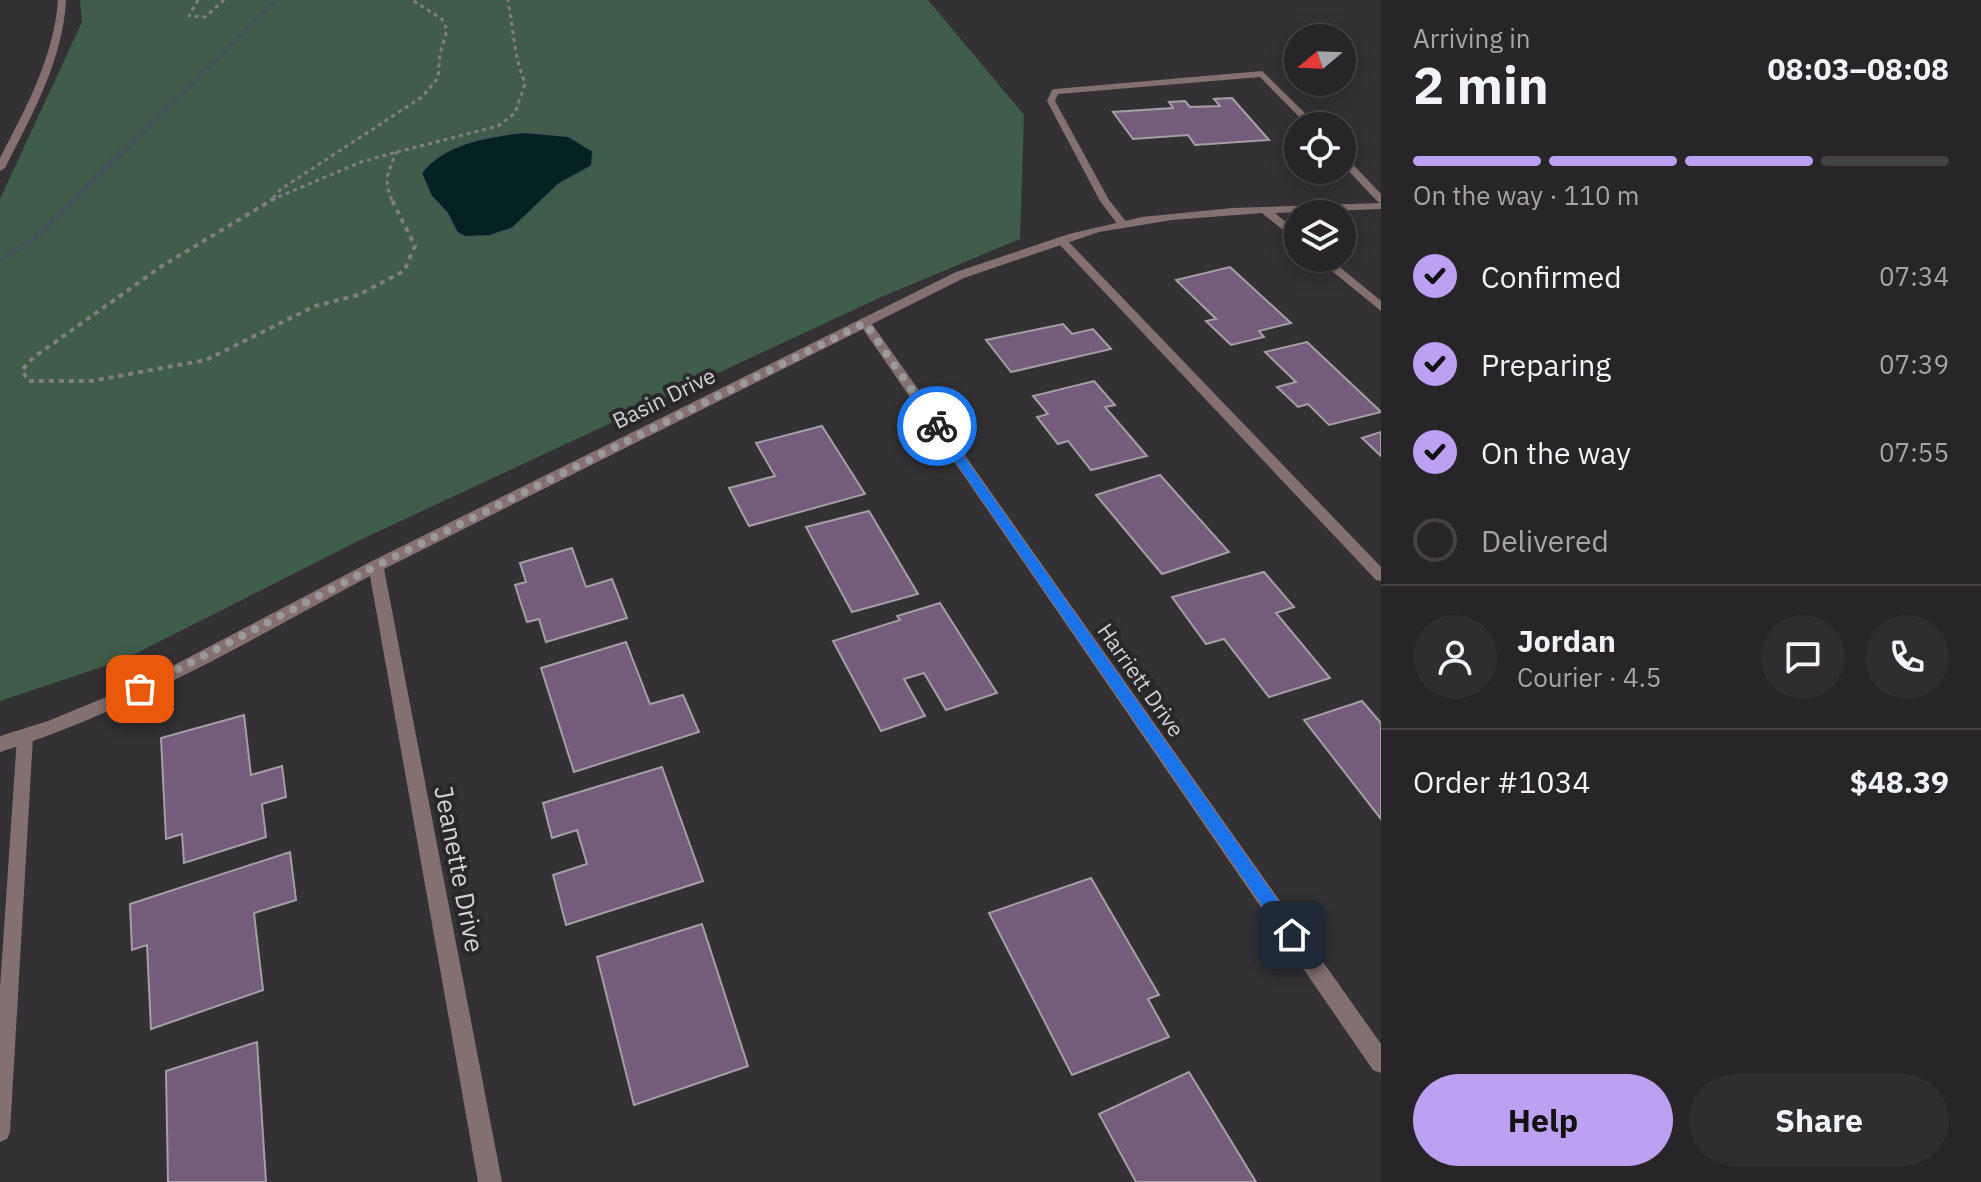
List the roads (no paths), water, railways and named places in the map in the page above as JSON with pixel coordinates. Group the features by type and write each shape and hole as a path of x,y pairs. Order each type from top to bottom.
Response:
{"street":[{"path":"0,168 29,111 60,27 62,0"},
{"name":"Basin Drive","path":"0,744 93,711 164,678 376,566 960,275 1061,240 1141,220 1265,210 1381,206"},
{"path":"1265,210 1284,226"},
{"path":"1339,272 1381,307"},
{"name":"Harriett Drive","path":"865,323 1381,1062"},
{"name":"Jeanette Drive","path":"376,566 490,1182"}],"lane":[{"path":"1123,224 1105,201 1051,101 1055,92 1262,74 1299,112"},
{"path":"1356,173 1381,200"},
{"path":"1061,240 1381,576"},
{"path":"0,1132 25,737"}],"water":[{"path":"524,132 568,136 593,151 592,166 559,184 513,228 490,236 465,237 457,233 447,213 431,196 421,173 441,154 454,148 482,139"}],"waterway":[{"path":"0,260 33,240 276,0"}]}
